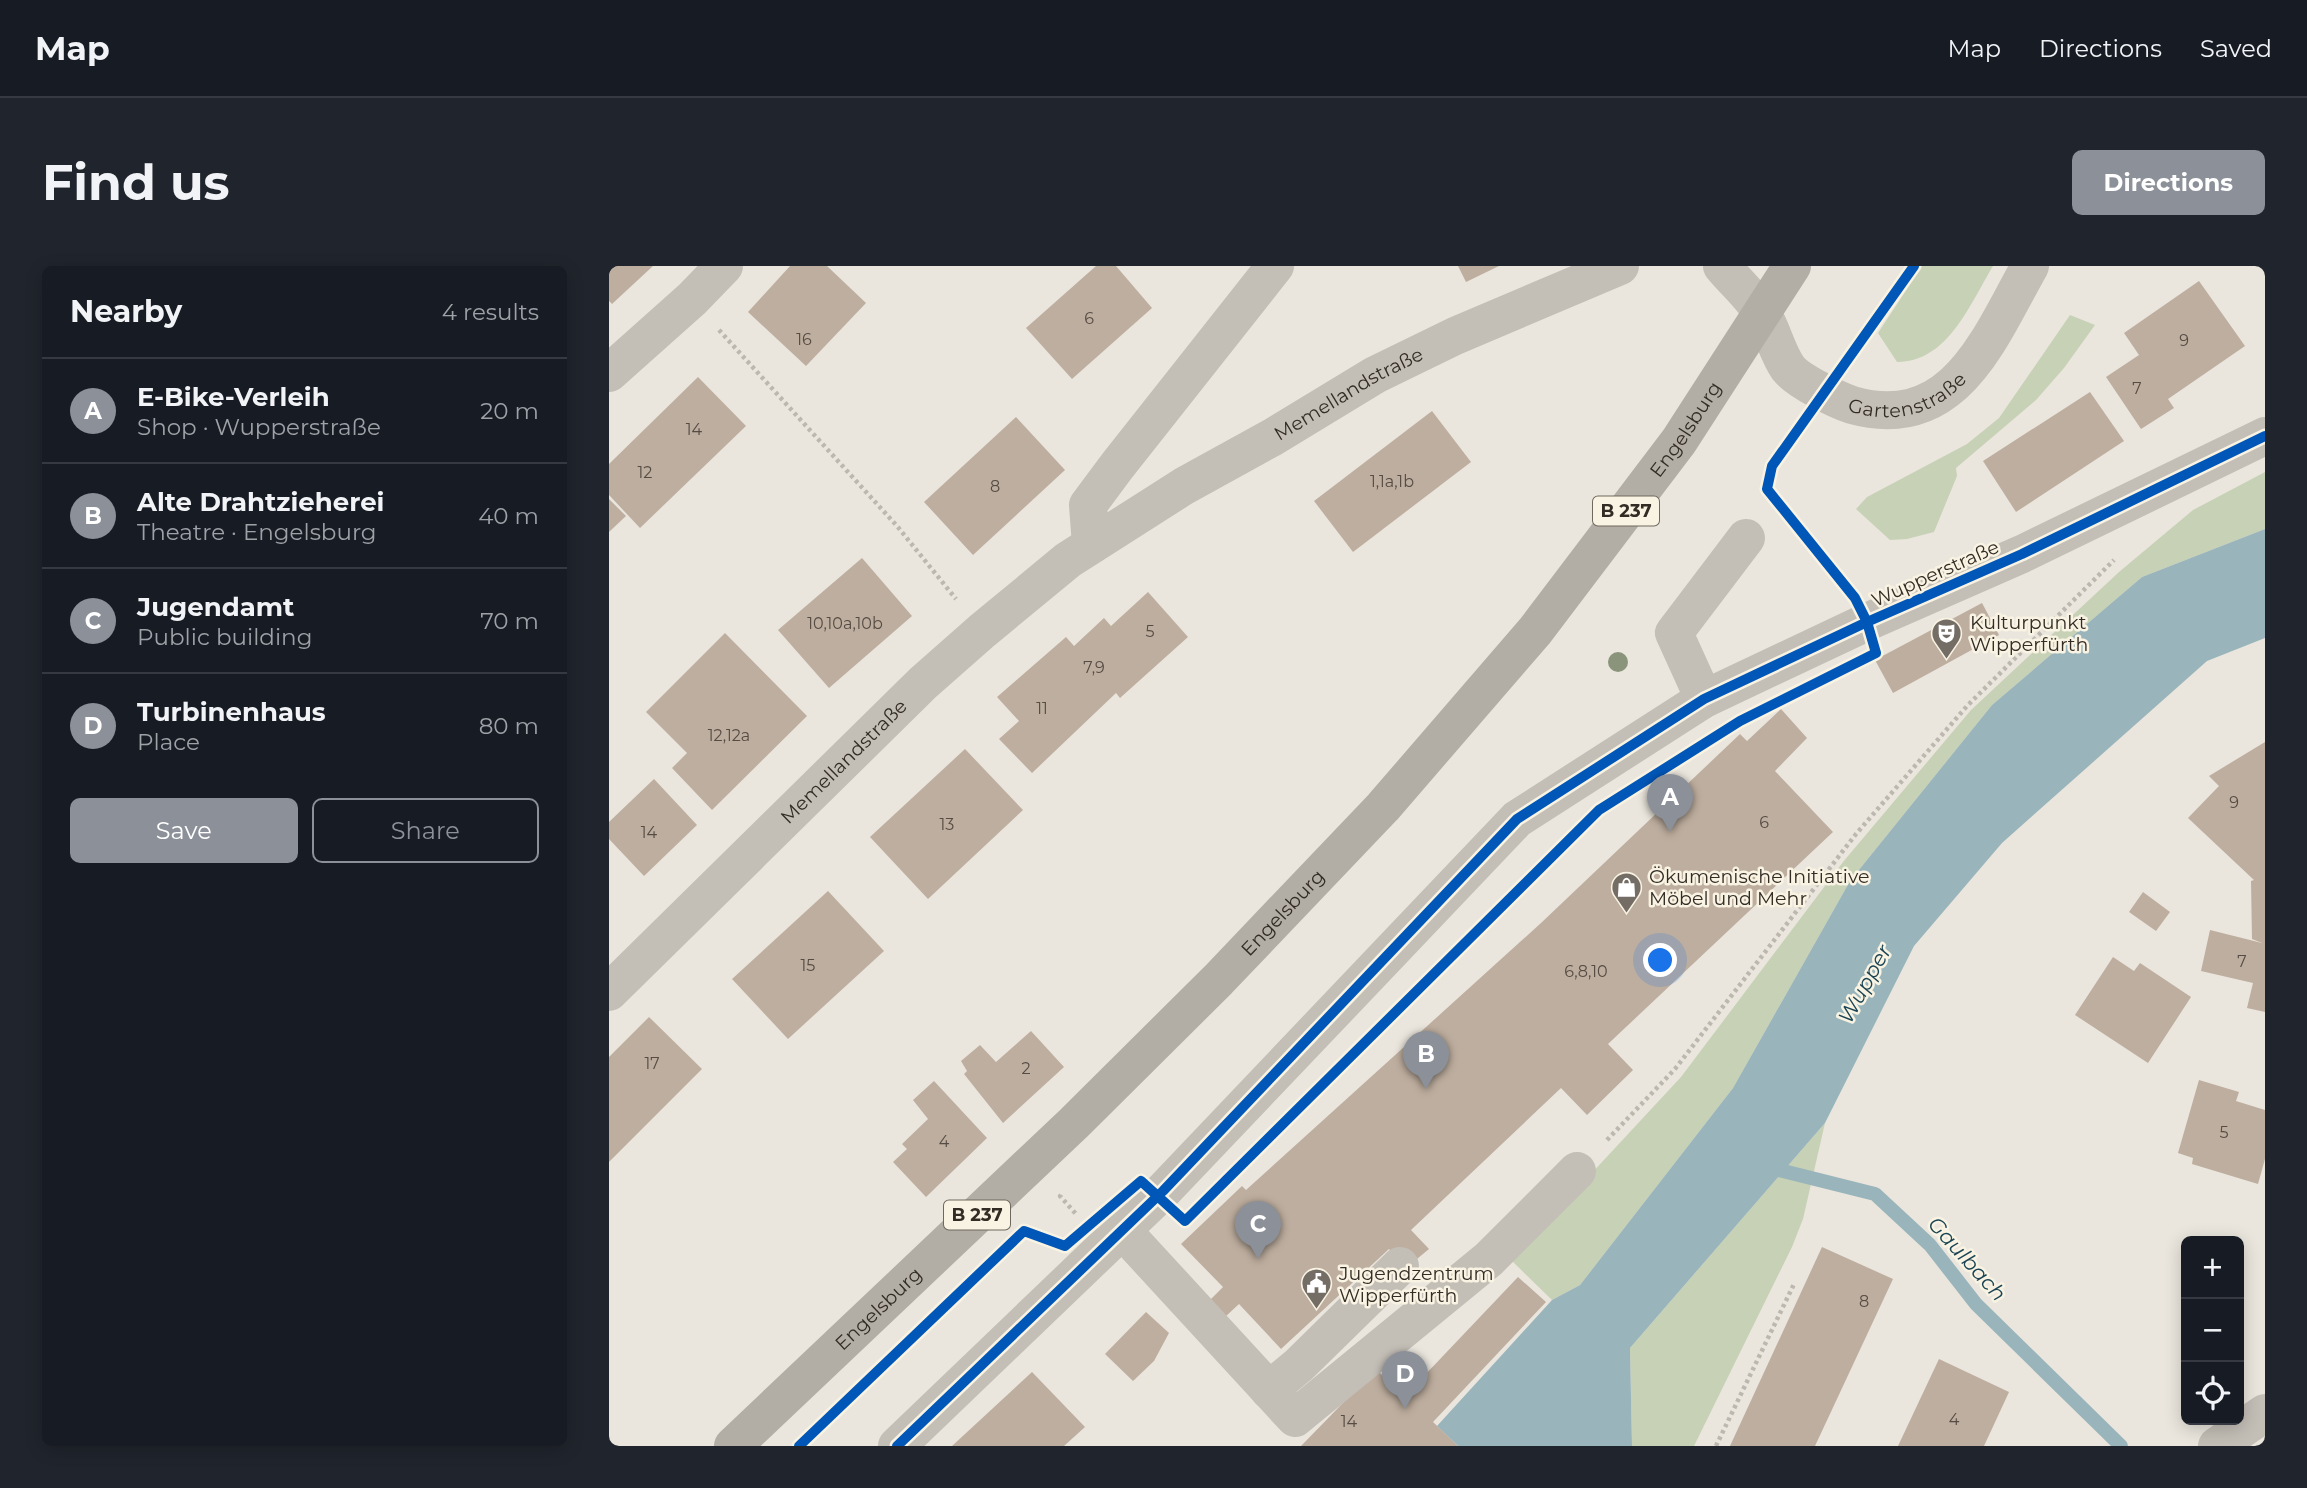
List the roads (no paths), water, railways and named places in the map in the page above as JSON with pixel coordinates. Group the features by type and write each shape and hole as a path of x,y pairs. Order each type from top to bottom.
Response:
{"main road":[{"name":"B 237","path":"1762,313 1792,266"},
{"name":"Engelsburg","path":"733,1446 1074,1123 1218,980 1383,807 1535,631 1679,440 1762,313"}],"street":[{"path":"609,373 692,299 724,266"},
{"path":"1091,545 1088,505 1275,266"},
{"name":"Memellandstraße","path":"609,992 923,683 1049,574 1185,485 1273,437 1375,375 1455,336 1620,266"},
{"name":"Gartenstraße","path":"1722,266 1762,313 1789,370 1840,401 1875,411 1921,404 1936,398 1962,379 2030,266"},
{"name":"Wupperstraße","path":"897,1446 1114,1239 1517,819 1704,699 1867,622 2022,554 2265,436"},
{"path":"1704,699 1674,633 1746,538"},
{"path":"1114,1239 1295,1418 1489,1259 1577,1171"},
{"path":"1269,1390 1299,1365 1400,1266"},
{"path":"2217,1446 2265,1413"}],"water":[{"name":"Wupper","path":"2265,529 2265,638 2207,661 2002,843 1914,946 1825,1123 1630,1348 1632,1446 1458,1446 1437,1426 1552,1300 1580,1285 1733,1088 1850,881 1992,705 2142,577"}],"waterway":[{"name":"Gaulbach","path":"1767,1167 1875,1194 1930,1245 1976,1304 2121,1446"}],"place":[{"name":"Kulturpunkt Wipperfürth","path":"1947,660"},
{"name":"E-Bike-Verleih","path":"1670,832"},
{"name":"Ökumenische Initiative Möbel und Mehr","path":"1626,914"},
{"name":"Alte Drahtzieherei","path":"1426,1089"},
{"name":"Jugendamt","path":"1258,1259"},
{"name":"Jugendzentrum Wipperfürth","path":"1316,1311"},
{"name":"Turbinenhaus","path":"1405,1409"}]}
